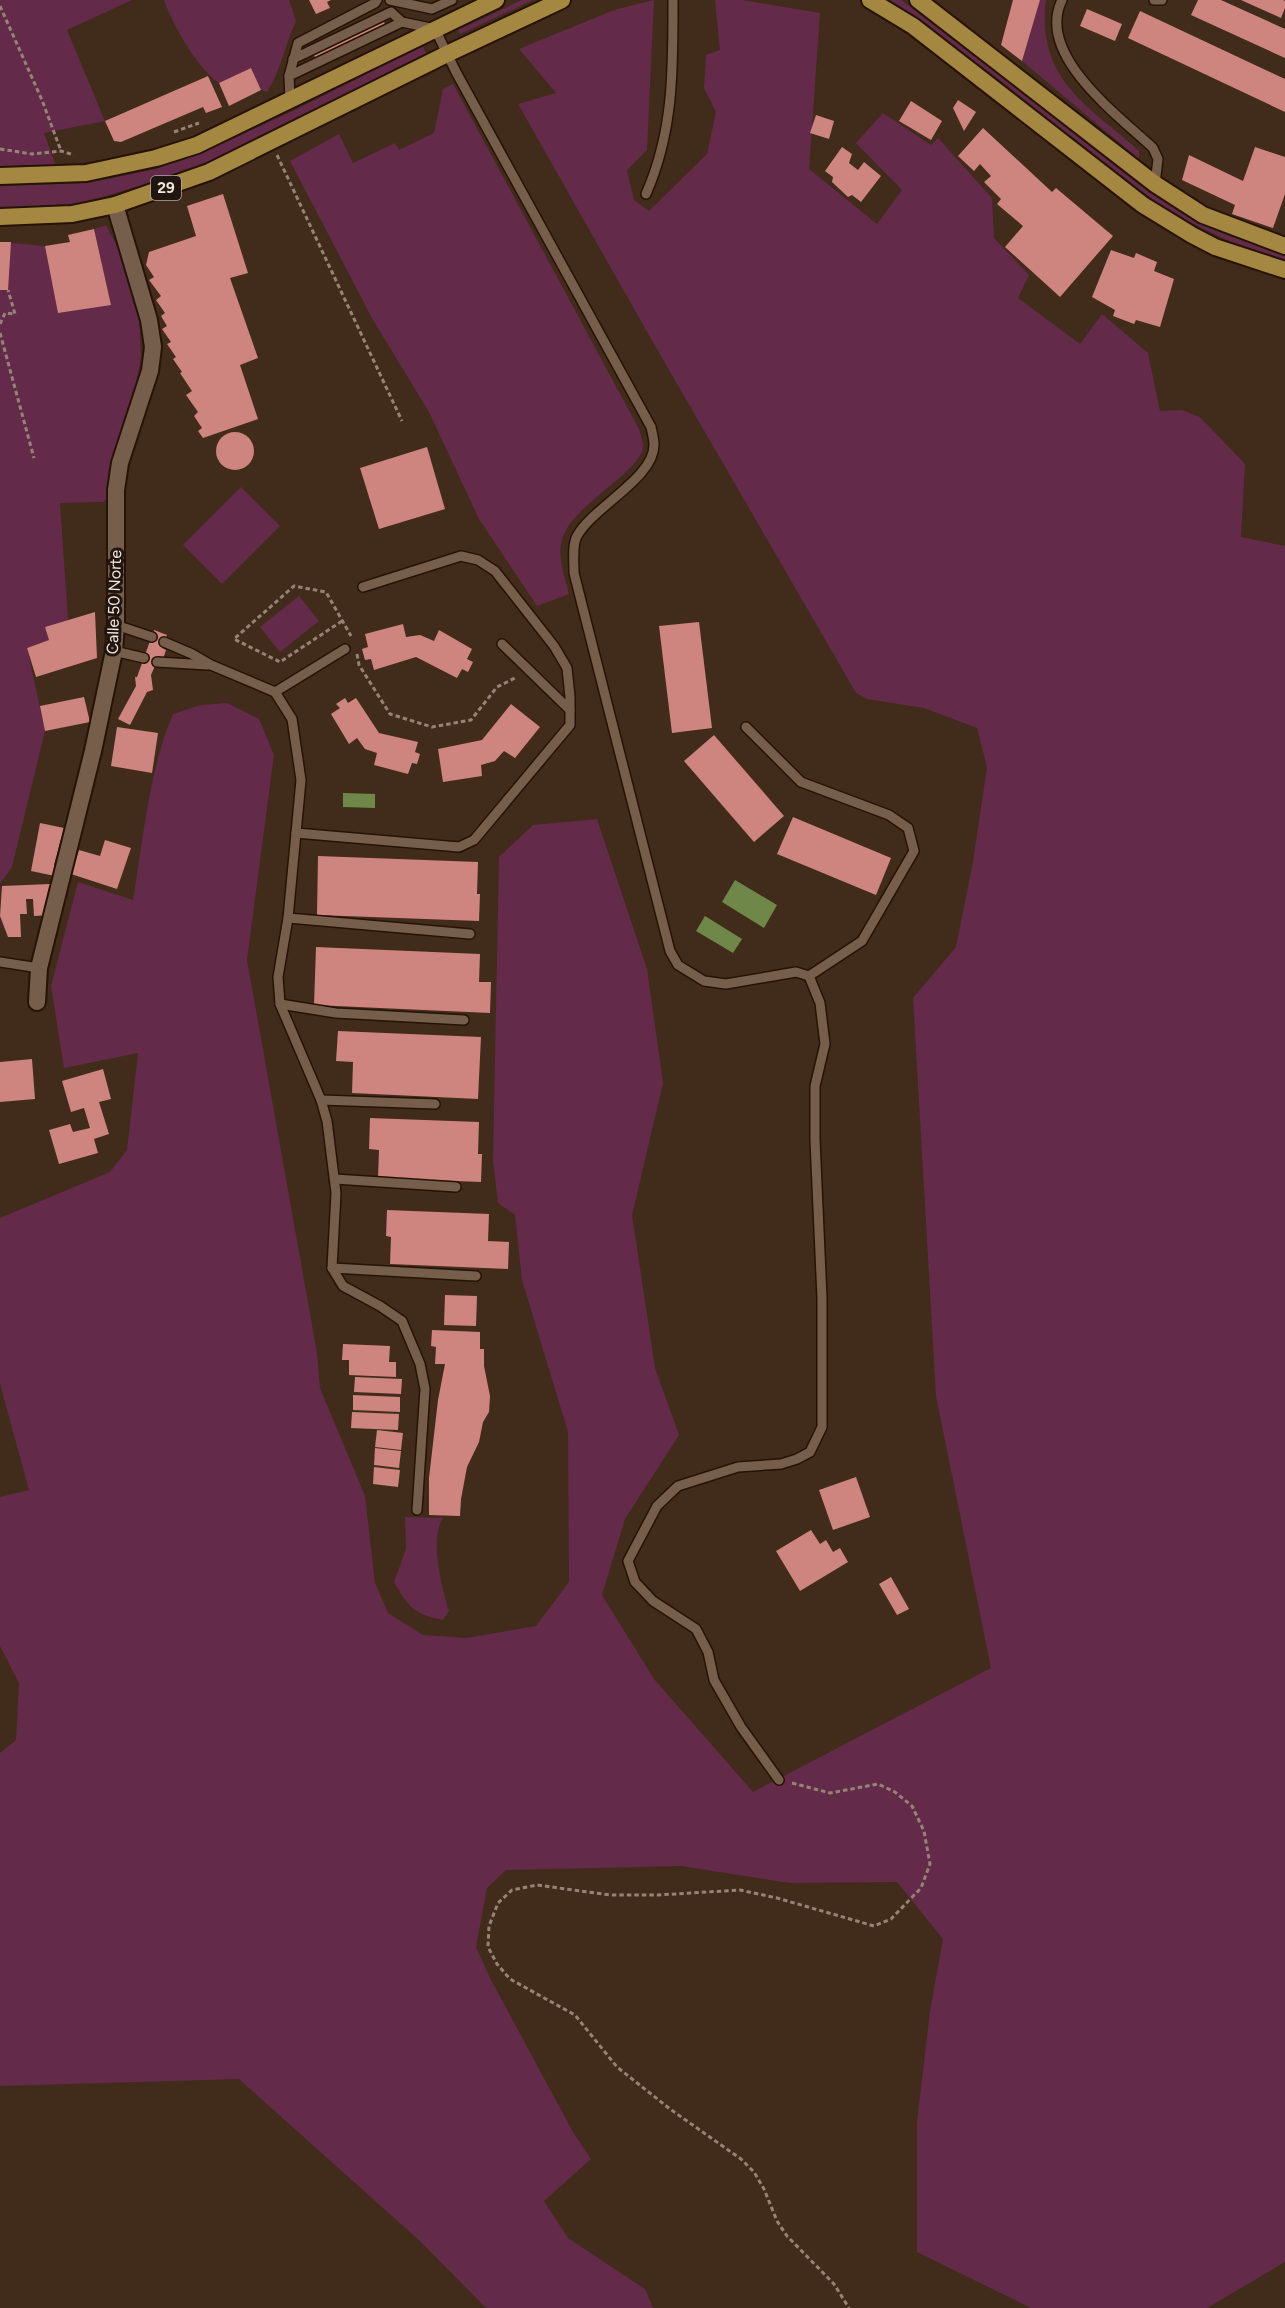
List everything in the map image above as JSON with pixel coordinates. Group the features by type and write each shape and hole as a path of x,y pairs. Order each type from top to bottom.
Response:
{"main road":[{"path":"435,29 496,0"},
{"path":"447,54 562,0"},
{"path":"870,0 913,26 1143,205 1192,236 1215,247 1285,270"},
{"path":"918,0 1155,184 1203,215 1285,246"},
{"name":"29","path":"0,176 86,173 156,158 197,145 435,29"},
{"name":"29","path":"0,218 72,214 115,205 209,172 447,54"}],"street":[{"name":"Calle 50 Norte","path":"36,1002 39,968 93,751 114,651 117,625 116,490 120,463 150,371 153,347 149,320 115,205"}],"lane":[{"path":"290,100 289,76 298,43 377,0"},
{"path":"390,0 432,9 452,0"},
{"path":"646,194 657,170 668,128 673,73 673,0"},
{"path":"1062,0 1056,23 1060,42 1069,61 1086,85 1153,148 1158,159 1155,184"},
{"path":"1154,0 1162,0"},
{"path":"293,59 391,12 402,22 435,29 651,427 654,446 650,461 636,479 593,515 576,538 574,573 670,951 678,965 704,981 726,984 796,972 809,976"},
{"path":"289,76 402,22"},
{"path":"296,833 459,847 474,840 570,725 567,668 554,646 495,571 478,560 460,556 363,587"},
{"path":"117,625 152,637"},
{"path":"164,642 275,692 292,719 301,780 288,918 278,977 280,1004 321,1100 327,1121 336,1193 332,1268 343,1286 402,1321 420,1364 425,1389 417,1510"},
{"path":"502,644 570,710"},
{"path":"275,692 345,649"},
{"path":"114,651 144,658"},
{"path":"157,662 212,665"},
{"path":"746,727 801,782 889,815 908,828 915,851 862,941 809,976"},
{"path":"288,918 470,934"},
{"path":"0,962 39,968"},
{"path":"779,1780 741,1727 714,1680 708,1652 696,1629 653,1601 635,1582 628,1561 657,1506 678,1486 738,1467 781,1464 797,1459 810,1452 822,1427 822,1298 815,1086 825,1044 820,1003 809,976"},
{"path":"280,1004 336,1013 464,1020"},
{"path":"321,1100 435,1104"},
{"path":"335,1179 456,1187"},
{"path":"332,1268 476,1276"}],"path":[{"path":"0,6 42,100 61,151"},
{"path":"282,165 402,421"},
{"path":"0,324 5,313 15,314 8,291"},
{"path":"0,333 34,458"},
{"path":"779,1780 830,1793 879,1784 895,1792 912,1806 924,1832 930,1864 921,1888 891,1919 874,1926 777,1898 740,1890 658,1895 610,1895 537,1885 512,1890 498,1903 489,1926 488,1947 497,1964 510,1979 575,2015 617,2067 670,2109 741,2158 754,2172 764,2189 777,2221 787,2236 834,2284 849,2308"}],"shaded area":[{"path":"0,0 132,0 67,30 105,121 44,133 56,166 0,167"},
{"path":"164,0 289,0 296,21 276,75 267,92 261,90 251,68 219,83 211,76 194,57 173,21"},
{"path":"522,0 533,0 460,34 458,30"},
{"path":"654,0 647,150 627,170 634,200 649,211 707,154 716,112 704,88 706,55 720,50 715,0 742,0 820,13 809,169 877,224 902,190 856,143 883,113 931,145 938,138 992,198 994,238 1029,275 1018,298 1080,344 1102,314 1148,353 1160,411 1182,410 1200,417 1245,464 1241,537 1285,546 1285,2262 1207,2308 1031,2308 917,2252 917,2122 930,2011 943,1939 897,1882 790,1883 681,1866 506,1870 487,1888 476,1947 490,1978 573,2132 591,2159 544,2201 568,2238 645,2289 653,2308 486,2308 421,2242 239,2079 0,2086 0,1753 16,1740 19,1683 0,1646 0,1497 29,1490 0,1384 0,1218 110,1172 127,1150 138,1053 64,1068 51,986 78,882 133,900 152,782 173,714 201,705 227,703 259,719 274,755 247,960 317,1353 320,1388 365,1496 375,1583 388,1613 423,1635 467,1638 536,1626 569,1582 568,1432 522,1280 515,1215 498,1203 493,1161 499,857 533,825 597,819 647,969 663,1083 632,1215 655,1368 679,1435 625,1519 602,1595 654,1679 753,1792 991,1668 936,1396 913,998 956,947 973,862 987,767 977,728 924,708 867,699 856,693 518,104 556,93 519,49 614,10"},
{"path":"890,0 901,0 942,29 1144,188 1195,221 1229,236 1285,254 1285,260 1231,242 1177,216 1142,192 992,74"},
{"path":"1040,0 1046,0 1045,28 1056,68 1078,98 1139,151 1139,159 1022,61"},
{"path":"422,46 427,54 193,170 81,203 0,209 0,186 88,183 156,169 203,152 297,109"},
{"path":"453,84 639,429 643,443 639,457 630,468 590,502 568,527 562,540 560,554 569,594 537,606 479,519 429,412 373,320 290,161 339,134 353,163 395,143 399,150 434,133 443,89"},
{"path":"106,225 128,268 139,310 141,357 116,490 103,502 60,503 68,620 45,627 49,640 27,648 45,731 12,867 0,883 0,242 45,246 111,305 94,229"},
{"path":"241,487 280,526 222,584 183,545"},
{"path":"299,596 319,621 280,652 260,627"},
{"path":"343,793 375,794 375,808 343,807"},
{"path":"735,880 777,905 764,928 722,902"},
{"path":"705,916 742,939 733,953 696,931"},
{"path":"405,1517 443,1518 437,1538 437,1551 440,1577 449,1611 443,1620 425,1615 413,1608 394,1582 406,1549"}],"building":[{"path":"309,0 331,0 327,2 330,8 316,14"},
{"path":"1013,0 1040,0 1022,61 1001,45"},
{"path":"1198,0 1221,0 1285,29 1285,58 1191,15"},
{"path":"1241,0 1283,0 1285,8 1281,18"},
{"path":"1087,9 1122,24 1115,41 1080,26"},
{"path":"1140,11 1285,79 1285,112 1128,38"},
{"path":"379,12 389,32 319,65 309,46"},
{"path":"251,68 261,90 229,106 219,83"},
{"path":"208,76 222,107 206,113 203,107 121,142 114,141 105,121"},
{"path":"958,100 976,112 964,131 953,108"},
{"path":"911,101 942,121 931,140 899,121"},
{"path":"816,115 834,121 829,139 810,133"},
{"path":"983,128 1052,192 1056,188 1113,236 1060,297 1005,247 1023,226 997,204 1001,199 984,182 991,176 980,164 974,171 958,156"},
{"path":"842,147 852,154 849,163 858,170 864,162 881,176 861,202 852,195 848,197 832,182 833,177 825,171"},
{"path":"1255,147 1285,157 1285,194 1273,228 1232,214 1235,205 1182,180 1189,155 1243,181"},
{"path":"223,194 248,273 230,278 258,358 240,365 258,419 203,438 198,431 202,428 194,416 198,412 186,395 192,391 173,359 176,357 167,344 171,342 162,329 167,326 161,316 165,313 156,300 161,296 149,280 154,277 146,265 149,252 196,236 187,206"},
{"path":"94,229 111,305 58,313 45,246 70,242 68,235"},
{"path":"0,242 11,242 8,290 0,290"},
{"path":"1111,250 1134,258 1136,253 1157,262 1154,271 1174,279 1160,327 1136,320 1134,324 1113,316 1115,310 1092,297"},
{"path":"235,432 248,438 254,451 248,464 235,470 222,464 216,451 222,438"},
{"path":"427,447 445,509 379,529 360,468"},
{"path":"95,612 97,658 36,677 27,648 49,640 45,627"},
{"path":"699,622 712,728 672,733 659,626"},
{"path":"403,624 406,637 420,635 434,641 439,630 472,649 467,659 473,662 468,672 462,669 457,678 416,657 374,670 371,659 365,660 362,649 368,647 365,634"},
{"path":"154,630 167,635 162,648 166,650 163,659 159,657 151,675 153,690 147,692 130,725 118,719 136,686 135,677 137,677"},
{"path":"84,697 90,722 45,731 40,706"},
{"path":"345,698 348,703 356,698 379,733 418,742 415,752 420,754 417,764 412,763 408,774 374,765 377,753 365,749 357,738 349,744 331,714 340,708 336,704"},
{"path":"511,704 540,727 515,758 504,751 495,761 481,765 482,776 443,782 438,749 482,740"},
{"path":"117,727 158,733 152,773 111,766"},
{"path":"714,735 784,816 754,842 684,761"},
{"path":"793,817 891,858 876,895 777,854"},
{"path":"40,823 64,828 54,865 57,865 55,876 31,871"},
{"path":"105,840 131,848 117,889 71,874 79,850 100,856"},
{"path":"318,856 478,862 479,921 317,915"},
{"path":"50,884 51,915 34,916 33,899 26,899 27,914 20,914 21,937 8,937 0,916 2,886"},
{"path":"316,947 480,954 479,982 491,982 490,1013 314,1005"},
{"path":"338,1031 481,1037 478,1099 352,1093 353,1062 336,1061"},
{"path":"32,1059 35,1099 0,1102 0,1062"},
{"path":"103,1069 111,1099 99,1102 109,1134 94,1139 98,1153 59,1164 49,1130 70,1124 73,1132 90,1128 84,1108 71,1112 62,1081"},
{"path":"370,1118 479,1122 478,1154 482,1154 481,1182 378,1178 379,1150 369,1149"},
{"path":"387,1210 489,1214 488,1241 509,1242 508,1269 390,1264 391,1237 386,1236"},
{"path":"445,1295 477,1296 476,1326 444,1325"},
{"path":"432,1330 480,1332 480,1349 484,1349 484,1366 490,1396 489,1412 483,1422 479,1442 467,1467 460,1516 429,1515 429,1478 438,1400 445,1364 435,1364 436,1347 431,1346"},
{"path":"343,1344 390,1346 389,1362 396,1362 396,1377 349,1375 349,1360 342,1360"},
{"path":"355,1377 402,1379 401,1394 354,1392"},
{"path":"353,1395 400,1397 400,1412 353,1410"},
{"path":"352,1412 399,1414 398,1430 351,1428"},
{"path":"377,1430 403,1433 401,1450 375,1447"},
{"path":"375,1448 401,1451 399,1468 374,1465"},
{"path":"374,1467 400,1470 398,1487 373,1484"},
{"path":"856,1477 870,1517 833,1530 819,1490"},
{"path":"811,1530 820,1544 826,1540 833,1552 840,1548 848,1562 800,1591 776,1551"},
{"path":"891,1577 909,1609 897,1615 879,1584"}]}
